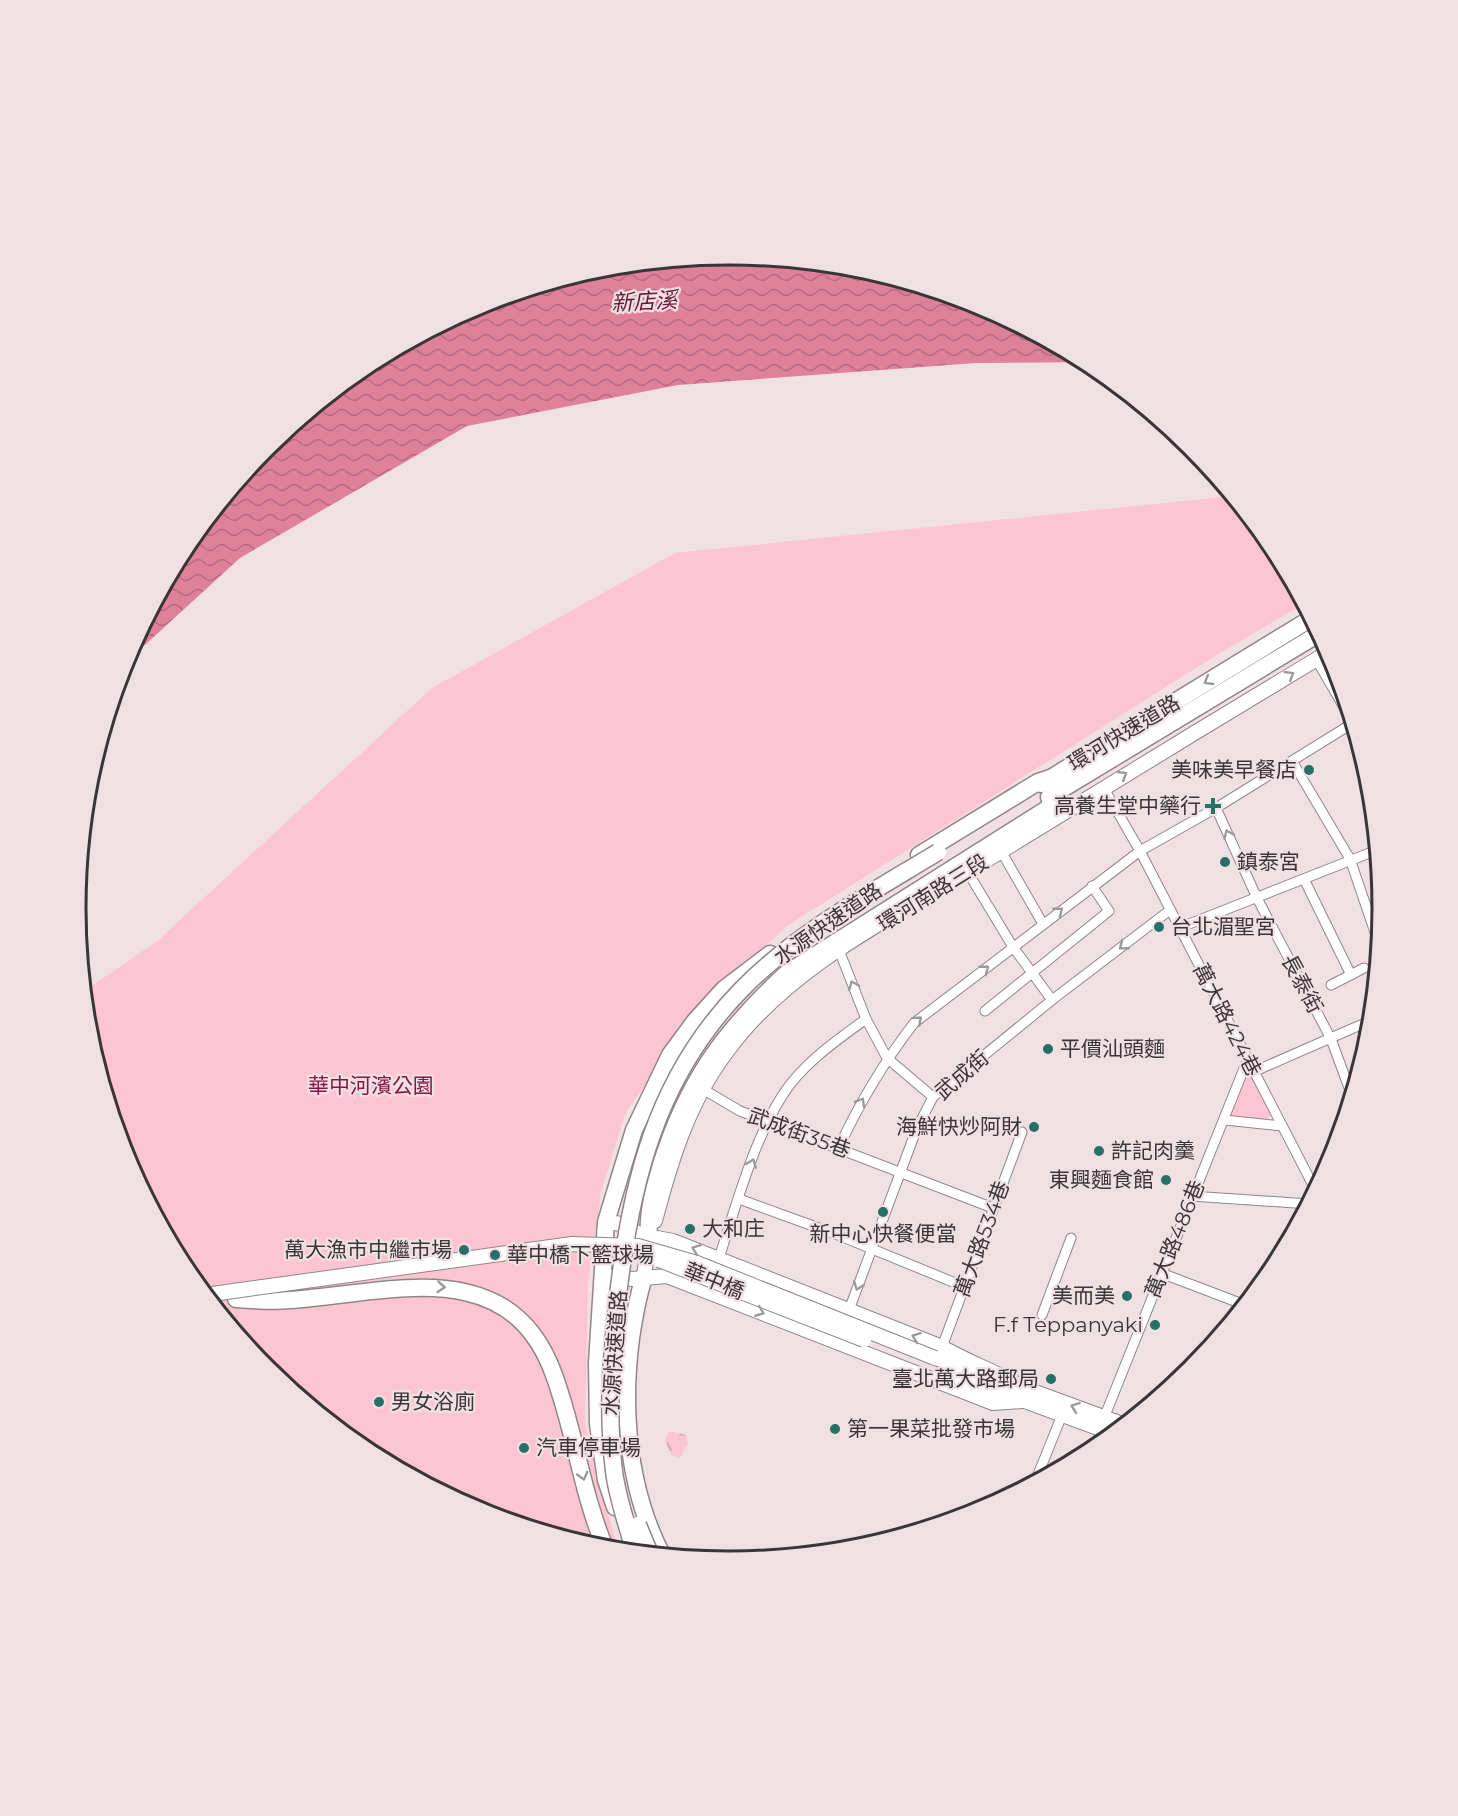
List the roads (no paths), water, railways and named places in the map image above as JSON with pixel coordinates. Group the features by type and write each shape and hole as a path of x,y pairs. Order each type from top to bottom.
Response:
{"highway":[{"name":"環河快速道路","path":"940,857 1306,622"},
{"name":"環河快速道路","path":"1054,785 1313,637"},
{"path":"632,1544 622,1533 606,1480 598,1424 597,1363 606,1222 634,1130 670,1055 695,1021 724,989 820,917 1002,804 1054,785"},
{"path":"649,1237 648,1223 652,1198 669,1140 694,1082 725,1036 787,973 1047,809 1054,785"},
{"name":"水源快速道路","path":"638,1545 614,1473 609,1404 612,1349 628,1221 645,1149 666,1098 703,1035 742,988 815,931 940,857"},
{"name":"水源快速道路","path":"642,1545 643,1542 625,1473 618,1398 633,1250 650,1165 668,1115 707,1046 749,996 817,941 940,857"},
{"path":"614,1245 627,1179 637,1143 650,1113 677,1059 711,1012 742,988"},
{"path":"644,1276 629,1360 628,1426 642,1500 658,1547"},
{"path":"236,1299 290,1300 414,1287 447,1287 497,1303 510,1312 540,1342 572,1399"},
{"path":"540,1342 564,1405 589,1502 602,1539"}],"main road":[{"name":"環河南路三段","path":"644,1276 649,1237 678,1142 702,1088 729,1048 790,984 840,950 1103,787 1321,656"},
{"path":"606,1222 622,1224 649,1237 673,1241 849,1310 936,1357 1024,1395 1062,1415 1105,1431"},
{"path":"667,1276 656,1262 659,1247 673,1241"},
{"name":"華中橋","path":"214,1294 572,1244 614,1245 654,1249 697,1263 936,1357"},
{"name":"華中橋","path":"219,1302 551,1254 615,1253 650,1257 936,1357"},
{"path":"603,1276 633,1279 644,1276 667,1276 993,1402 1024,1395 1117,1422"}],"street":[{"path":"1316,659 1334,689"},
{"path":"839,1147 856,1111 887,1058 914,1023 1140,851 1216,808 1346,726"},
{"path":"1292,761 1350,860 1372,921"},
{"name":"萬大路424巷","path":"1103,787 1140,851 1311,1182"},
{"name":"長泰街","path":"1216,808 1257,898 1331,1039 1348,1085"},
{"path":"1001,851 1043,924"},
{"path":"1179,928 1370,853"},
{"path":"967,872 1013,947 1052,1000"},
{"path":"1304,879 1351,975"},
{"path":"985,1011 1110,911 1092,886"},
{"name":"武成街","path":"849,1310 901,1171 933,1097 1052,1000 1170,910"},
{"path":"840,950 866,1019 887,1058 933,1097"},
{"path":"1331,985 1364,968"},
{"path":"719,1258 768,1121 783,1094 837,1040 866,1019"},
{"path":"1253,1072 1362,1025"},
{"name":"萬大路486巷","path":"1104,1418 1191,1196 1226,1120 1247,1061"},
{"name":"武成街35巷","path":"702,1088 740,1111 839,1147 993,1208"},
{"path":"1226,1120 1282,1126"},
{"name":"萬大路534巷","path":"936,1357 965,1287 1022,1132"},
{"path":"1191,1196 1300,1203"},
{"path":"739,1198 838,1234 965,1287"},
{"path":"1042,1315 1071,1238"},
{"path":"1161,1273 1238,1302"},
{"path":"1042,1470 1062,1415"}],"water":[{"name":"新店溪","path":"687,266 771,266 813,270 896,286 975,313 1014,331 1069,362 976,363 678,385 467,426 240,558 140,650 172,586 218,516 274,453 305,424 371,373 444,331 483,313 562,286 645,270"}],"place":[{"name":"美味美早餐店","path":"1309,770"},
{"name":"高養生堂中藥行","path":"1213,806"},
{"name":"鎮泰宮","path":"1225,862"},
{"name":"台北湄聖宮","path":"1159,927"},
{"name":"平價汕頭麵","path":"1048,1049"},
{"name":"海鮮快炒阿財","path":"1034,1127"},
{"name":"許記肉羹","path":"1099,1151"},
{"name":"東興麵食館","path":"1166,1180"},
{"name":"新中心快餐便當","path":"883,1212"},
{"name":"大和庄","path":"690,1229"},
{"name":"萬大漁市中繼市場","path":"464,1250"},
{"name":"華中橋下籃球場","path":"495,1255"},
{"name":"美而美","path":"1127,1296"},
{"name":"F.f Teppanyaki","path":"1155,1325"},
{"name":"臺北萬大路郵局","path":"1051,1379"},
{"name":"男女浴廁","path":"379,1402"},
{"name":"第一果菜批發市場","path":"835,1429"},
{"name":"汽車停車場","path":"524,1448"}],"park label":[{"name":"華中河濱公園","path":"371,1086"}]}
